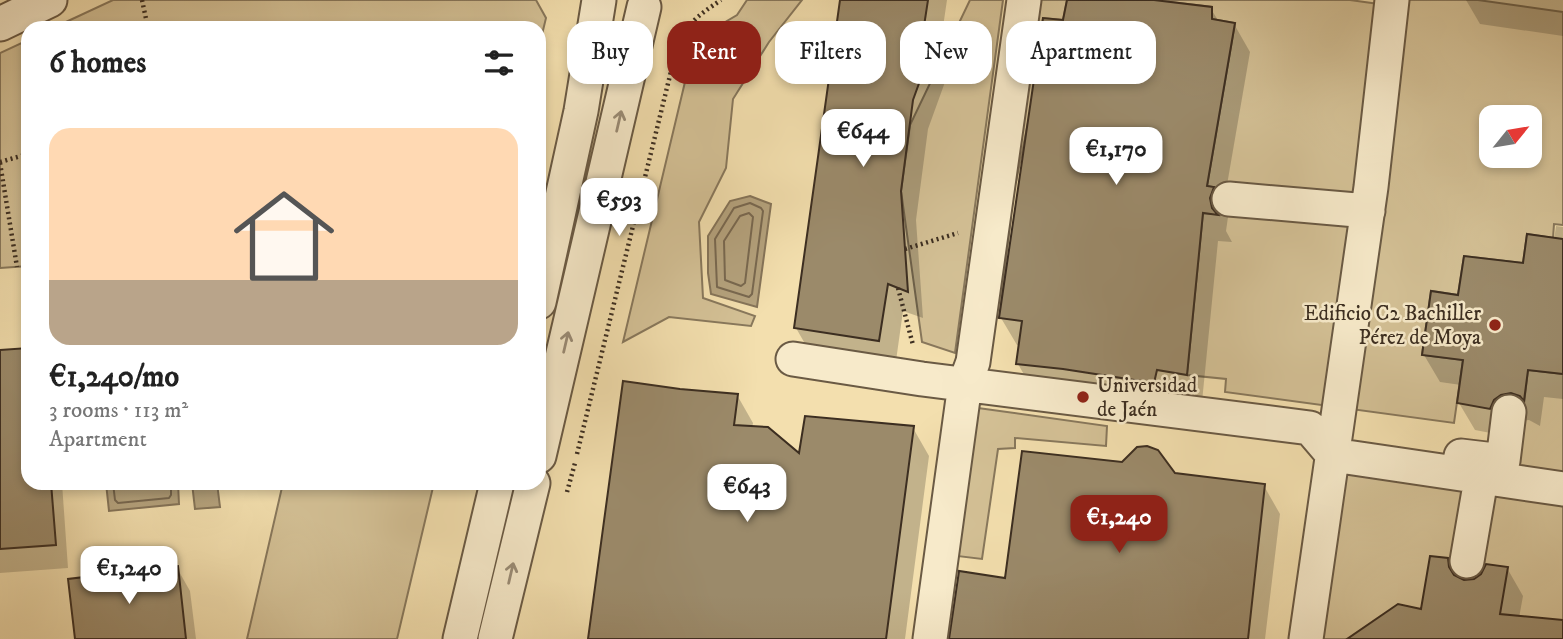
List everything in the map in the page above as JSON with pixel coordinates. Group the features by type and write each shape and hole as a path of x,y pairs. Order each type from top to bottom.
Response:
{"street":[{"path":"7,14 50,0"},
{"path":"546,270 581,111 599,0"},
{"path":"930,639 965,384 973,362 1024,0"},
{"path":"1307,639 1368,211 1392,0"},
{"path":"546,427 630,73 639,2"},
{"path":"1228,199 1368,211"},
{"path":"793,359 922,379 1310,428 1334,448 1481,479 1563,489"},
{"path":"1334,448 1503,461 1509,412"},
{"path":"1467,561 1481,479"},
{"path":"460,639 495,490"},
{"path":"495,639 531,490"}],"path":[{"path":"142,0 146,21"},
{"path":"564,505 676,51 684,31 693,20 721,0"},
{"path":"17,267 0,163 21,157"},
{"path":"905,249 993,222"},
{"path":"898,288 922,379"}],"shaded area":[{"path":"113,0 536,0 546,18 545,21 68,21"},
{"path":"747,0 802,0 786,21 775,21 775,34 761,55 761,21 727,21 737,15"},
{"path":"970,0 1003,0 992,81 992,21 960,21"},
{"path":"1029,0 1067,0 1063,20 1043,18 1043,21 1026,21"},
{"path":"1154,0 1350,0 1401,7 1402,0 1478,0 1563,12 1563,225 1554,224 1553,238 1527,234 1523,263 1464,256 1458,295 1431,291 1422,355 1463,360 1454,423 1225,392 1226,379 1187,375 1203,213 1225,215 1228,190 1207,186 1235,23 1212,19 1212,7"},
{"path":"21,43 21,266 0,268 0,53"},
{"path":"685,84 742,84 733,99 726,168 699,222 703,298 755,316 751,326 669,317 623,342"},
{"path":"930,84 992,84 955,353 922,342 901,191 910,125"},
{"path":"1017,84 1035,84 1016,182 1008,180 1003,216 1011,217 999,318 986,314"},
{"path":"1528,370 1563,374 1563,639 1319,639 1345,468 1498,488 1523,412"},
{"path":"978,408 1107,426 1106,446 1015,438 1015,448 998,449 982,559 957,556"},
{"path":"281,490 432,490 397,639 247,639"}],"water":[{"path":"750,196 771,204 757,307 711,294 708,273 708,236 730,201"},
{"path":"107,490 178,490 179,504 109,511"},
{"path":"193,490 218,490 220,507 195,509"}],"building":[{"path":"840,0 928,0 925,21 900,21 900,84 919,84 913,100 901,191 908,292 888,284 879,341 794,328 828,84 886,84 886,21 837,21"},
{"path":"1067,0 1154,0 1212,7 1212,19 1235,23 1207,186 1214,187 1210,198 1212,208 1218,215 1203,213 1187,375 1157,370 1154,383 1016,364 1022,321 999,318 1033,84 1156,84 1156,21 1043,21 1043,18 1063,20"},
{"name":"Edificio C2 Bachiller Pérez de Moya","path":"1527,234 1563,239 1563,374 1528,370 1524,401 1520,396 1511,393 1494,400 1490,409 1457,403 1463,360 1422,355 1431,291 1458,295 1464,256 1523,263"},
{"path":"21,348 21,490 52,490 56,545 0,549 0,350"},
{"path":"623,381 738,394 734,425 768,427 799,453 805,416 914,426 886,639 588,639"},
{"path":"1147,446 1158,450 1175,473 1265,484 1248,639 949,639 959,571 1005,578 1022,451 1122,462 1137,447"},
{"path":"1430,556 1448,558 1454,575 1464,580 1474,579 1481,574 1486,564 1508,567 1500,614 1563,620 1563,639 1347,639 1398,604 1421,609"},
{"path":"178,566 186,639 75,639 68,579"}],"place":[{"name":"Edificio C2 Bachiller Pérez de Moya","path":"1495,325"},
{"name":"Universidad de Jaén","path":"1083,397"}]}
